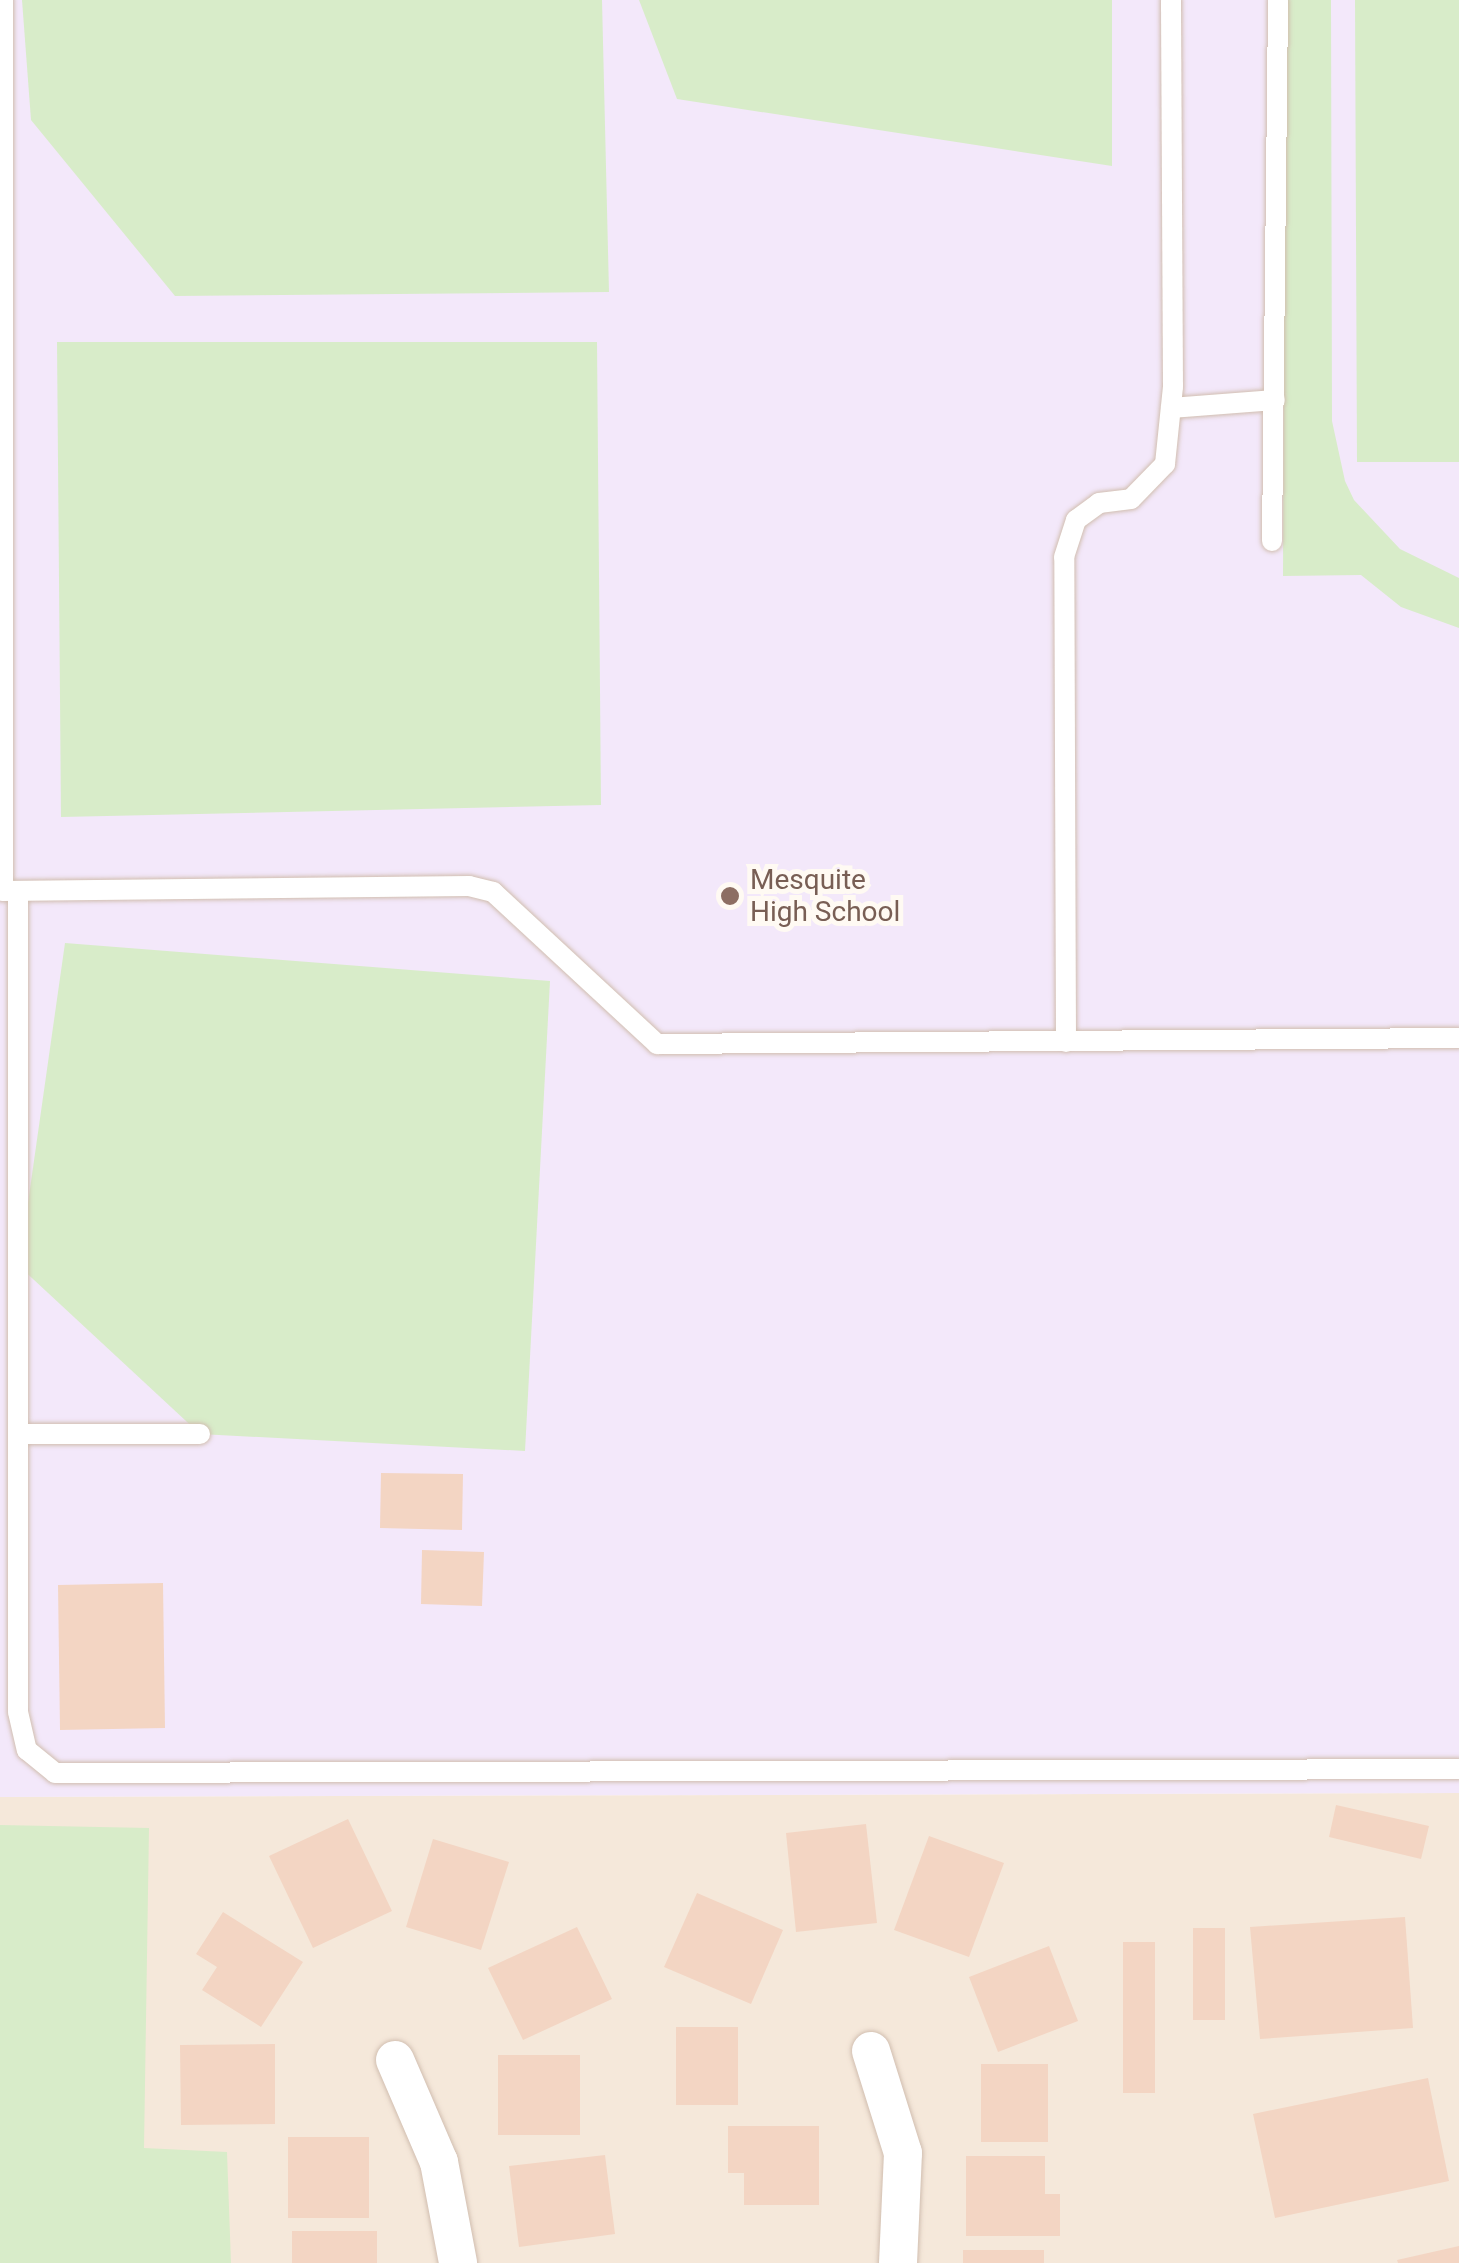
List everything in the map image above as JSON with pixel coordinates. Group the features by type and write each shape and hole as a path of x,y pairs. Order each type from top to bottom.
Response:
{"street":[{"path":"872,2051 902,2153 898,2263"},
{"path":"395,2060 439,2162 458,2263"}],"lane":[{"path":"2,0 4,891 469,886 493,892 657,1044 1459,1038"},
{"path":"1066,1042 1064,557 1076,520 1099,504 1131,499 1165,464 1171,408 1171,0"},
{"path":"1272,540 1278,0"},
{"path":"1171,408 1275,400"},
{"path":"18,891 20,1738 55,1773 1459,1769"},
{"path":"18,1434 200,1434"}],"shaded area":[{"name":"Mesquite High School","path":"0,0 1459,0 1459,1793 0,1797"},
{"path":"1459,1793 1459,2263 0,2263 0,1797"}],"green space":[{"path":"22,0 602,0 609,292 175,296 31,120"},
{"path":"639,0 1112,0 1112,166 677,99"},
{"path":"1285,0 1331,0 1332,421 1345,481 1354,500 1400,549 1459,578 1459,628 1401,607 1361,575 1283,576"},
{"path":"1355,0 1459,0 1459,462 1357,462"},
{"path":"57,342 597,342 601,805 61,817"},
{"path":"65,943 550,981 525,1451 200,1434 19,1266"},
{"path":"0,1825 149,1828 144,2148 227,2152 231,2263 0,2263"}],"building":[{"path":"381,1473 463,1474 462,1530 380,1528"},
{"path":"422,1550 484,1552 482,1606 421,1604"},
{"path":"163,1583 165,1728 60,1730 58,1585"},
{"path":"1336,1805 1429,1826 1421,1859 1329,1837"},
{"path":"348,1819 392,1911 313,1948 269,1856"},
{"path":"866,1824 877,1923 796,1932 786,1833"},
{"path":"929,1836 1004,1863 969,1957 894,1930"},
{"path":"433,1839 509,1862 481,1950 406,1927"},
{"path":"697,1893 783,1930 751,2004 664,1967"},
{"path":"223,1912 303,1962 261,2027 202,1990 217,1967 196,1954"},
{"path":"1405,1917 1413,2028 1260,2039 1250,1927"},
{"path":"577,1927 612,1999 523,2040 488,1968"},
{"path":"1193,1928 1225,1928 1225,2020 1193,2020"},
{"path":"1123,1942 1155,1942 1155,2093 1123,2093"},
{"path":"1049,1946 1078,2021 998,2052 969,1977"},
{"path":"676,2027 738,2027 738,2105 676,2105"},
{"path":"275,2044 275,2124 181,2125 180,2045"},
{"path":"498,2055 580,2055 580,2135 498,2135"},
{"path":"981,2064 1048,2064 1048,2142 981,2142"},
{"path":"1428,2078 1449,2181 1275,2218 1253,2114"},
{"path":"728,2126 819,2126 819,2205 744,2205 744,2173 728,2173"},
{"path":"288,2137 369,2137 369,2218 288,2218"},
{"path":"605,2155 615,2234 519,2247 509,2166"},
{"path":"966,2156 1045,2156 1045,2194 1060,2194 1060,2236 966,2236"},
{"path":"292,2231 377,2231 377,2263 292,2263"},
{"path":"1459,2246 1459,2263 1397,2260"},
{"path":"963,2250 1044,2250 1044,2263 963,2263"}],"place":[{"name":"Mesquite High School","path":"730,896"}]}
